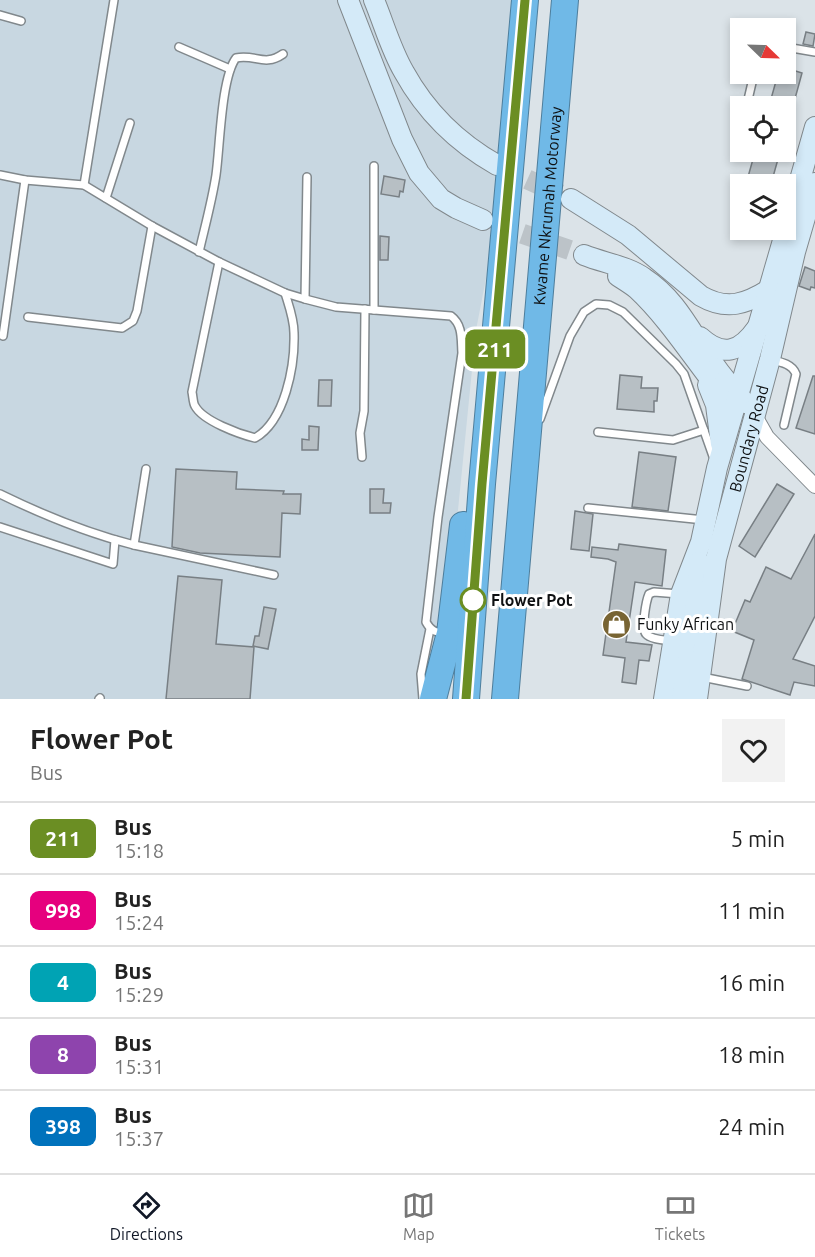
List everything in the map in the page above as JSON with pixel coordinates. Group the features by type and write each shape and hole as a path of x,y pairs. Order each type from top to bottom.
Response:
{"highway":[{"path":"466,699 482,484 525,0"},
{"name":"Kwame Nkrumah Motorway","path":"505,699 565,0"},
{"path":"433,699 440,631 470,468 484,319 495,267 503,246"}],"main road":[{"path":"348,0 402,139 419,173 441,199 483,220"},
{"path":"374,0 403,72 419,95 460,142 497,165"},
{"name":"Boundary Road","path":"796,194 815,127"},
{"name":"Boundary Road","path":"682,698 700,676 716,560 757,427 795,252 815,183"},
{"path":"571,199 628,235 701,296 713,303 727,305 740,303 753,299 770,289"},
{"name":"Boundary Road","path":"682,698 673,642 681,594 700,542 720,460 783,240"},
{"path":"584,255 626,268 643,277 663,292 706,342 718,349 729,351 738,348 760,324"},
{"path":"605,263 618,276 635,287 659,312 702,372 716,405 720,460"},
{"path":"692,328 736,402 757,427"},
{"path":"702,372 736,402"},
{"path":"682,698 698,592 700,542"}],"street":[{"path":"757,427 814,484"}],"lane":[{"path":"84,185 114,0"},
{"path":"0,15 21,21"},
{"path":"179,47 230,69"},
{"path":"796,48 815,52"},
{"path":"200,252 216,176 230,69 236,58 243,56 263,61 273,60 283,54"},
{"path":"106,198 130,123"},
{"path":"374,166 374,310"},
{"path":"0,175 25,180 84,185 200,252 285,293 336,307 451,316 460,327 462,353 438,517 426,622 440,631 421,674 423,699"},
{"path":"305,299 307,177"},
{"path":"3,336 25,180"},
{"path":"28,316 122,328 133,321 137,311 152,226"},
{"path":"219,262 192,392 194,406 202,415 225,427 255,438 265,432 287,388 294,334 292,316 285,293"},
{"path":"526,458 570,336 584,312 596,304 609,305 623,312 684,374 704,430 720,460"},
{"path":"362,457 360,433 364,411 365,309"},
{"path":"770,359 784,363 794,370 795,374 784,425"},
{"path":"598,432 673,440 704,430"},
{"path":"134,545 146,469"},
{"path":"0,494 41,514 115,540 274,575"},
{"path":"588,508 704,520"},
{"path":"0,527 113,564 115,540"},
{"path":"673,642 649,637 645,633 647,600 649,594 654,592 681,594"},
{"path":"700,676 747,686"}],"shaded area":[{"path":"0,0 522,0 504,186 476,330 446,630 431,699 0,699"}],"building":[{"path":"806,32 815,34 813,46 803,44"},
{"path":"796,71 802,73 796,96 772,96 775,84 796,84"},
{"path":"752,162 777,162 774,174 749,174"},
{"path":"384,176 405,180 403,192 400,191 399,197 381,194"},
{"path":"380,236 389,237 388,260 380,260"},
{"path":"805,267 815,271 815,288 811,287 810,290 799,286"},
{"path":"620,375 642,377 641,388 658,388 657,401 654,401 654,412 617,409"},
{"path":"813,376 815,376 815,434 796,428"},
{"path":"319,380 332,380 331,406 318,406"},
{"path":"309,426 319,427 318,450 302,450 302,439 309,440"},
{"path":"639,452 676,457 668,511 632,507"},
{"path":"176,469 237,472 236,489 301,494 300,514 282,513 280,557 200,553 172,547"},
{"path":"777,484 794,494 755,557 739,546"},
{"path":"370,489 384,489 383,503 391,503 390,513 370,513"},
{"path":"575,511 593,514 589,551 571,549"},
{"path":"815,534 815,616 793,659 815,666 815,686 794,682 790,695 742,679 754,640 732,631 745,600 750,602 766,567 791,579"},
{"path":"619,544 666,550 662,586 635,582 626,642 652,645 649,661 639,660 636,684 622,682 625,658 603,655 616,562 591,557 592,547 618,550"},
{"path":"178,576 222,580 216,644 254,647 250,699 166,699"},
{"path":"264,607 276,609 268,649 253,646 255,636 259,636"}],"tunnel":[{"path":"500,167 560,194"},
{"path":"494,224 584,255"}],"bus line":[{"name":"211","path":"466,699 482,484 525,0"}],"place":[{"name":"Flower Pot","path":"473,600"},
{"name":"Funky African","path":"616,624"}]}
